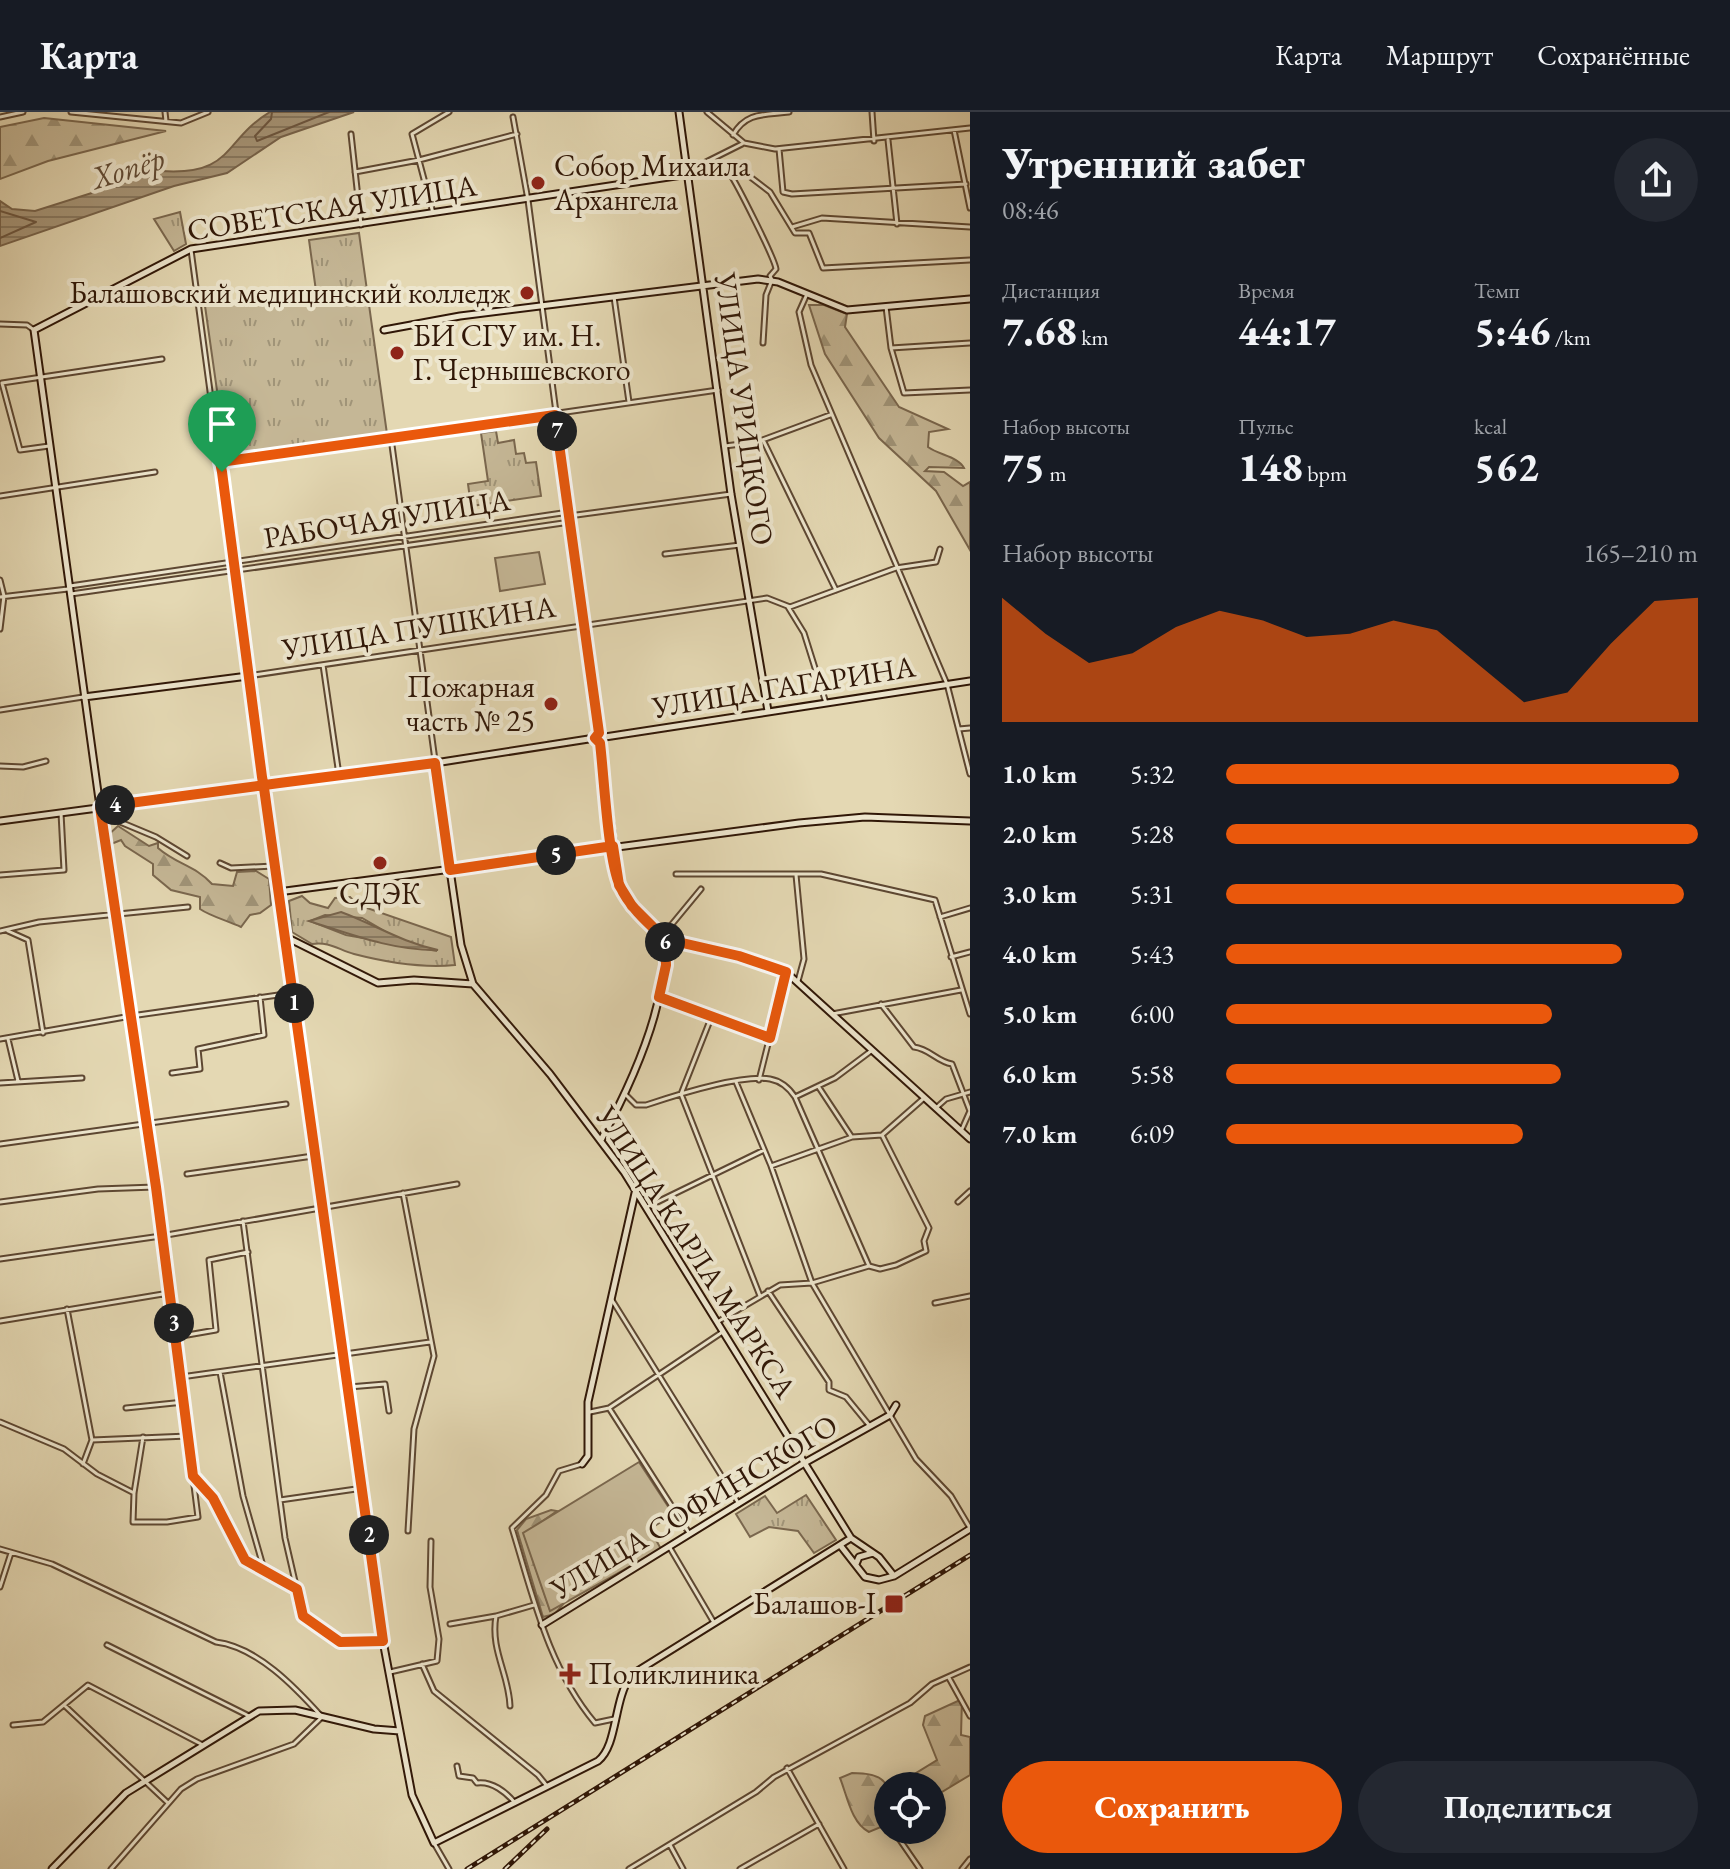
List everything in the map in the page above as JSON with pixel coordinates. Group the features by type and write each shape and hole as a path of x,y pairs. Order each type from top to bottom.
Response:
{"street":[{"path":"0,117 23,112"},
{"path":"71,112 129,115 181,123 208,112"},
{"path":"165,112 166,121"},
{"path":"433,213 412,134 449,112"},
{"name":"УЛИЦА УРИЦКОГО","path":"679,112 731,494 768,711"},
{"path":"707,112 744,143 779,149 874,141 970,128"},
{"path":"733,135 742,120 749,116 789,112"},
{"path":"872,112 874,141"},
{"path":"513,117 528,200 619,885 632,906 665,939 739,956 786,972 970,1139"},
{"path":"954,130 970,208"},
{"path":"351,134 361,225"},
{"path":"355,172 419,160 517,134"},
{"path":"888,139 897,224"},
{"path":"689,172 744,143"},
{"path":"779,149 783,192 892,190 966,184"},
{"path":"736,166 770,192 795,233 809,233 823,268 970,260"},
{"path":"689,172 730,174 760,236 773,253 776,269 770,276 772,280 766,295 763,343"},
{"name":"СОВЕТСКАЯ УЛИЦА","path":"34,330 191,249 528,200 689,172"},
{"path":"792,227 822,218 970,227"},
{"path":"191,249 383,1641 412,1795 449,1869"},
{"path":"384,330 724,281 772,280 847,310 970,299"},
{"path":"807,294 799,312 811,365 947,684 970,774"},
{"path":"614,297 629,402"},
{"path":"886,307 891,348 904,393 970,390"},
{"path":"0,324 27,325 34,330 156,1187 198,1517 133,1522 143,1437"},
{"path":"891,348 970,343"},
{"path":"49,446 20,450 2,383 162,359"},
{"path":"220,462 718,390"},
{"path":"725,446 763,440 830,415"},
{"name":"УЛИЦА КАРЛА МАРКСА","path":"391,438 461,945 473,984 601,1140 647,1207 721,1333 806,1462 851,1538"},
{"path":"763,440 836,590"},
{"path":"0,496 155,472"},
{"name":"РАБОЧАЯ УЛИЦА","path":"70,590 569,514 731,494"},
{"name":"РАБОЧАЯ УЛИЦА","path":"70,590 234,572 570,522"},
{"path":"665,554 740,545"},
{"path":"826,703 804,633 788,607 896,568 936,562 940,549"},
{"path":"0,580 0,629"},
{"path":"2,596 70,590"},
{"name":"УЛИЦА ПУШКИНА","path":"0,710 767,598 788,607"},
{"path":"323,665 339,775"},
{"name":"УЛИЦА ГАГАРИНА","path":"0,821 435,763 970,681"},
{"path":"959,729 970,728"},
{"path":"0,766 23,767 46,761"},
{"path":"0,875 64,870 61,813"},
{"path":"101,814 156,837 187,856"},
{"path":"278,892 613,846 865,817 970,821"},
{"path":"220,863 231,868 274,866"},
{"path":"676,874 821,874 935,900 970,1014"},
{"path":"796,874 804,959 798,981"},
{"path":"601,1140 625,1095 659,997 666,965 665,939 668,929 701,889"},
{"path":"0,931 39,922 188,907"},
{"path":"940,917 970,908"},
{"path":"6,930 28,940 43,1033"},
{"path":"286,937 378,983 414,980 473,984"},
{"path":"951,957 970,952"},
{"path":"759,1080 786,972"},
{"path":"832,1014 961,990"},
{"path":"0,1039 292,993"},
{"path":"172,1073 200,1069 198,1049 264,1035 260,997"},
{"path":"659,997 770,1038"},
{"path":"881,1004 914,1047 927,1049 939,1061 952,1064 970,1111 961,1132"},
{"path":"711,1018 681,1094 760,1296"},
{"path":"8,1038 18,1081"},
{"path":"795,1097 818,1086 871,1051"},
{"path":"0,1083 82,1078"},
{"path":"625,1095 636,1105 646,1105 736,1082 776,1080 795,1097 869,1266"},
{"path":"736,1082 771,1166 812,1283 916,1459 951,1496 970,1528 894,1576 870,1579 840,1545"},
{"path":"818,1086 852,1137"},
{"path":"934,1109 946,1099 970,1092"},
{"path":"771,1166 852,1137 882,1135 923,1099"},
{"path":"0,1144 286,1104"},
{"path":"716,1323 780,1285 812,1283 869,1266 880,1269 926,1251 924,1241 929,1228 882,1135"},
{"path":"647,1207 764,1150"},
{"path":"187,1174 317,1155"},
{"path":"0,1259 161,1236 457,1184"},
{"path":"0,1202 98,1189 156,1187"},
{"path":"958,1202 970,1191"},
{"path":"542,1625 512,1528 546,1495 559,1471 582,1464 588,1456 586,1413 635,1192"},
{"path":"403,1193 434,1356 414,1429 408,1531"},
{"path":"243,1221 280,1500 303,1616 340,1642 383,1641"},
{"path":"176,1337 216,1330 209,1260 249,1252"},
{"path":"768,1291 829,1382 829,1390 846,1397 869,1425"},
{"path":"0,1321 169,1293"},
{"path":"610,1296 739,1504"},
{"path":"935,1303 970,1296"},
{"path":"67,1309 92,1440 83,1464"},
{"path":"586,1413 609,1408 721,1333"},
{"path":"181,1377 345,1357 430,1342"},
{"path":"220,1372 243,1496 265,1573"},
{"path":"349,1387 385,1384 389,1411"},
{"path":"126,1408 184,1402"},
{"path":"890,1415 896,1405"},
{"path":"609,1408 689,1533"},
{"name":"УЛИЦА СОФИНСКОГО","path":"614,1719 595,1723 577,1702 562,1677 542,1625 806,1462 890,1415"},
{"path":"0,1422 64,1449 83,1464 134,1493"},
{"path":"92,1440 189,1436"},
{"path":"193,1476 213,1498 245,1560 297,1589"},
{"path":"280,1500 363,1488"},
{"path":"434,1843 606,1754 618,1698 631,1675 713,1621 851,1538 874,1553 894,1576"},
{"path":"388,1672 437,1661 439,1652 430,1587 431,1541"},
{"path":"670,1548 713,1621"},
{"path":"0,1549 52,1564 216,1642 238,1644 307,1700 322,1717"},
{"path":"0,1587 11,1552"},
{"path":"856,1564 859,1557 874,1553"},
{"path":"450,1624 486,1615 496,1616 535,1604"},
{"path":"496,1616 493,1633 496,1656 509,1688 510,1706"},
{"path":"107,1645 249,1716"},
{"path":"422,1664 434,1691 538,1775 547,1786"},
{"path":"629,1869 788,1769 970,1667"},
{"path":"949,1678 970,1716"},
{"path":"13,1725 43,1722 88,1685 201,1744"},
{"path":"64,1705 168,1803"},
{"path":"52,1869 116,1800 249,1716 285,1709 374,1729 400,1731"},
{"path":"111,1869 168,1803 197,1779 294,1744 322,1717"},
{"path":"457,1766 459,1776 473,1778 477,1783 486,1781 508,1794 515,1803"},
{"path":"788,1769 843,1867 835,1869"},
{"path":"740,1869 819,1824"},
{"path":"903,1844 920,1869"},
{"path":"670,1845 683,1869"},
{"path":"962,1869 970,1859"}],"green space":[{"path":"44,118 166,131 48,161 0,179 0,127"},
{"path":"180,212 186,244 174,251 154,219"},
{"path":"359,233 387,434 238,454 236,439 224,440 205,306 316,291 309,240"},
{"path":"809,305 824,305 847,314 845,327 899,407 948,429 929,432 928,447 958,461 964,468 929,467 925,471 944,472 963,486 970,482 970,550 936,491 879,438 825,354"},
{"path":"496,431 498,443 514,440 516,454 524,453 526,463 536,462 541,496 471,506 468,484 488,481 481,433"},
{"path":"539,552 545,584 500,591 495,558"},
{"path":"118,826 149,846 158,843 158,848 212,884 233,886 237,872 256,871 269,879 271,905 260,913 250,915 241,927 204,912 200,909 200,897 171,890 153,875 153,864 121,840 111,844 107,841 107,836"},
{"path":"302,896 310,903 328,908 335,898 350,897 358,905 451,937 455,965 391,962 329,945 312,944 292,932 289,901","holes":["325,915 362,918 400,940 437,951 346,935 310,921"]},
{"path":"639,1462 673,1514 650,1529 661,1549 550,1611 523,1533"},
{"path":"806,1495 836,1540 814,1553 798,1531 769,1527 750,1537 736,1514 765,1496 777,1513"},
{"path":"551,1510 557,1511 524,1534 550,1610 564,1603 555,1614 543,1617 517,1530 526,1519"},
{"path":"962,1699 961,1735 970,1737 970,1775 946,1790 946,1772 918,1772 937,1760 923,1725 925,1716"},
{"path":"852,1773 874,1776 874,1830 869,1832 858,1822 840,1778"}],"water":[{"path":"270,112 354,112 281,137 227,173 174,186 0,246 0,201 12,209 35,211 161,171 202,168 225,154"},
{"path":"341,912 400,938 438,950 389,945 309,921"}],"railway":[{"path":"467,1869 970,1555"},
{"path":"505,1869 547,1829"}],"place":[{"name":"Собор Михаила Архангела","path":"538,183"},
{"name":"Балашовский медицинский колледж","path":"527,293"},
{"name":"БИ СГУ им. Н. Г. Чернышевского","path":"397,353"},
{"name":"Пожарная часть № 25","path":"551,704"},
{"name":"СДЭК","path":"380,863"},
{"name":"Балашов-I","path":"894,1604"},
{"name":"Поликлиника","path":"570,1674"}],"route":[{"path":"222,472 220,462 555,415 589,652 599,733 595,738 600,743 619,885 632,906 648,923 665,939 666,965 659,997 770,1038 786,972 739,956 665,939 632,906 619,885 613,846 450,870 435,763 272,784 263,785 235,788 100,807 156,1187 193,1476 213,1498 245,1560 297,1589 303,1616 340,1642 383,1641 325,1206 301,1058 286,937 274,866 264,788 263,785 232,563 233,546 222,472"}],"water label":[{"name":"Хопёр","path":"128,168"}]}
